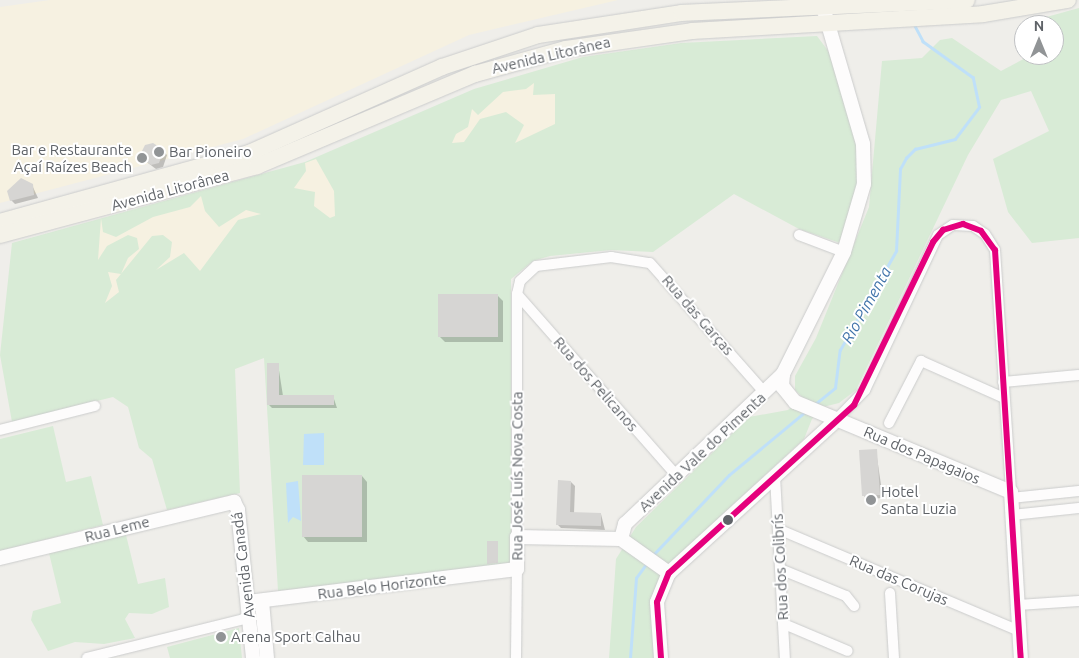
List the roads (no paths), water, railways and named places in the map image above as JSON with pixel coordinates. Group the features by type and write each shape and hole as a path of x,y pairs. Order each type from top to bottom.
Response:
{"main road":[{"name":"Avenida Litorânea","path":"931,11 967,0"},
{"name":"Avenida Litorânea","path":"0,235 198,184 257,166 475,74 534,56 661,34 830,24 892,13 1068,0"},
{"name":"Avenida Litorânea","path":"0,222 225,160 283,139 442,67 538,35 647,16 824,7 892,13"},
{"path":"257,166 252,156 283,139"},
{"path":"198,184 228,171 230,164 225,160"}],"street":[{"name":"Avenida Vale do Pimenta","path":"626,543 625,524 764,392 783,389 783,374 844,252 863,194 865,155 824,7"},
{"path":"661,658 658,597 664,570 775,476 831,419 865,390 938,235 953,225 968,225 985,234 995,250 1021,658"},
{"path":"799,234 844,252"},
{"name":"Rua das Garças","path":"517,294 526,273 549,262 611,256 642,260 666,277 764,392"},
{"name":"Rua dos Pelicanos","path":"517,294 676,475"},
{"name":"Rua José Luís Nova Costa","path":"516,658 517,294"},
{"path":"889,423 921,361 1004,398"},
{"path":"764,392 783,374"},
{"path":"1003,382 1079,376"},
{"name":"Rua dos Papagaios","path":"783,389 795,402 831,419 1011,495"},
{"path":"0,430 95,406"},
{"name":"Rua dos Colibrís","path":"775,476 785,658"},
{"path":"1011,495 1079,491"},
{"path":"1054,493 1056,510"},
{"name":"Rua Leme","path":"0,558 234,502"},
{"name":"Avenida Canadá","path":"234,502 238,510 253,658"},
{"path":"1012,515 1079,508"},
{"name":"Rua das Corujas","path":"778,529 1020,631"},
{"path":"517,537 626,543 664,570"},
{"name":"Rua Belo Horizonte","path":"248,602 517,569"},
{"path":"780,569 846,596 854,606"},
{"path":"890,593 894,658"},
{"name":"Avenida Canadá","path":"262,601 267,658"},
{"path":"1018,605 1079,601"},
{"path":"87,658 249,618"},
{"path":"784,624 848,651"}],"water":[{"path":"324,433 324,465 303,465 304,434"},
{"path":"298,481 301,521 293,517 288,523 286,483"}],"waterway":[{"name":"Rio Pimenta","path":"814,405 835,388 840,350 896,251 900,169 906,158 915,149 955,139 979,107 973,78 923,42 914,25"},
{"name":"Rio Pimenta","path":"653,555 729,475 805,412"},
{"name":"Rio Pimenta","path":"630,658 636,578 647,563"}],"place":[{"name":"Bar Pioneiro","path":"159,152"},
{"name":"Bar e Restaurante Açaí Raízes Beach","path":"142,158"},
{"name":"Hotel Santa Luzia","path":"871,500"},
{"name":"Arena Sport Calhau","path":"221,637"}]}
